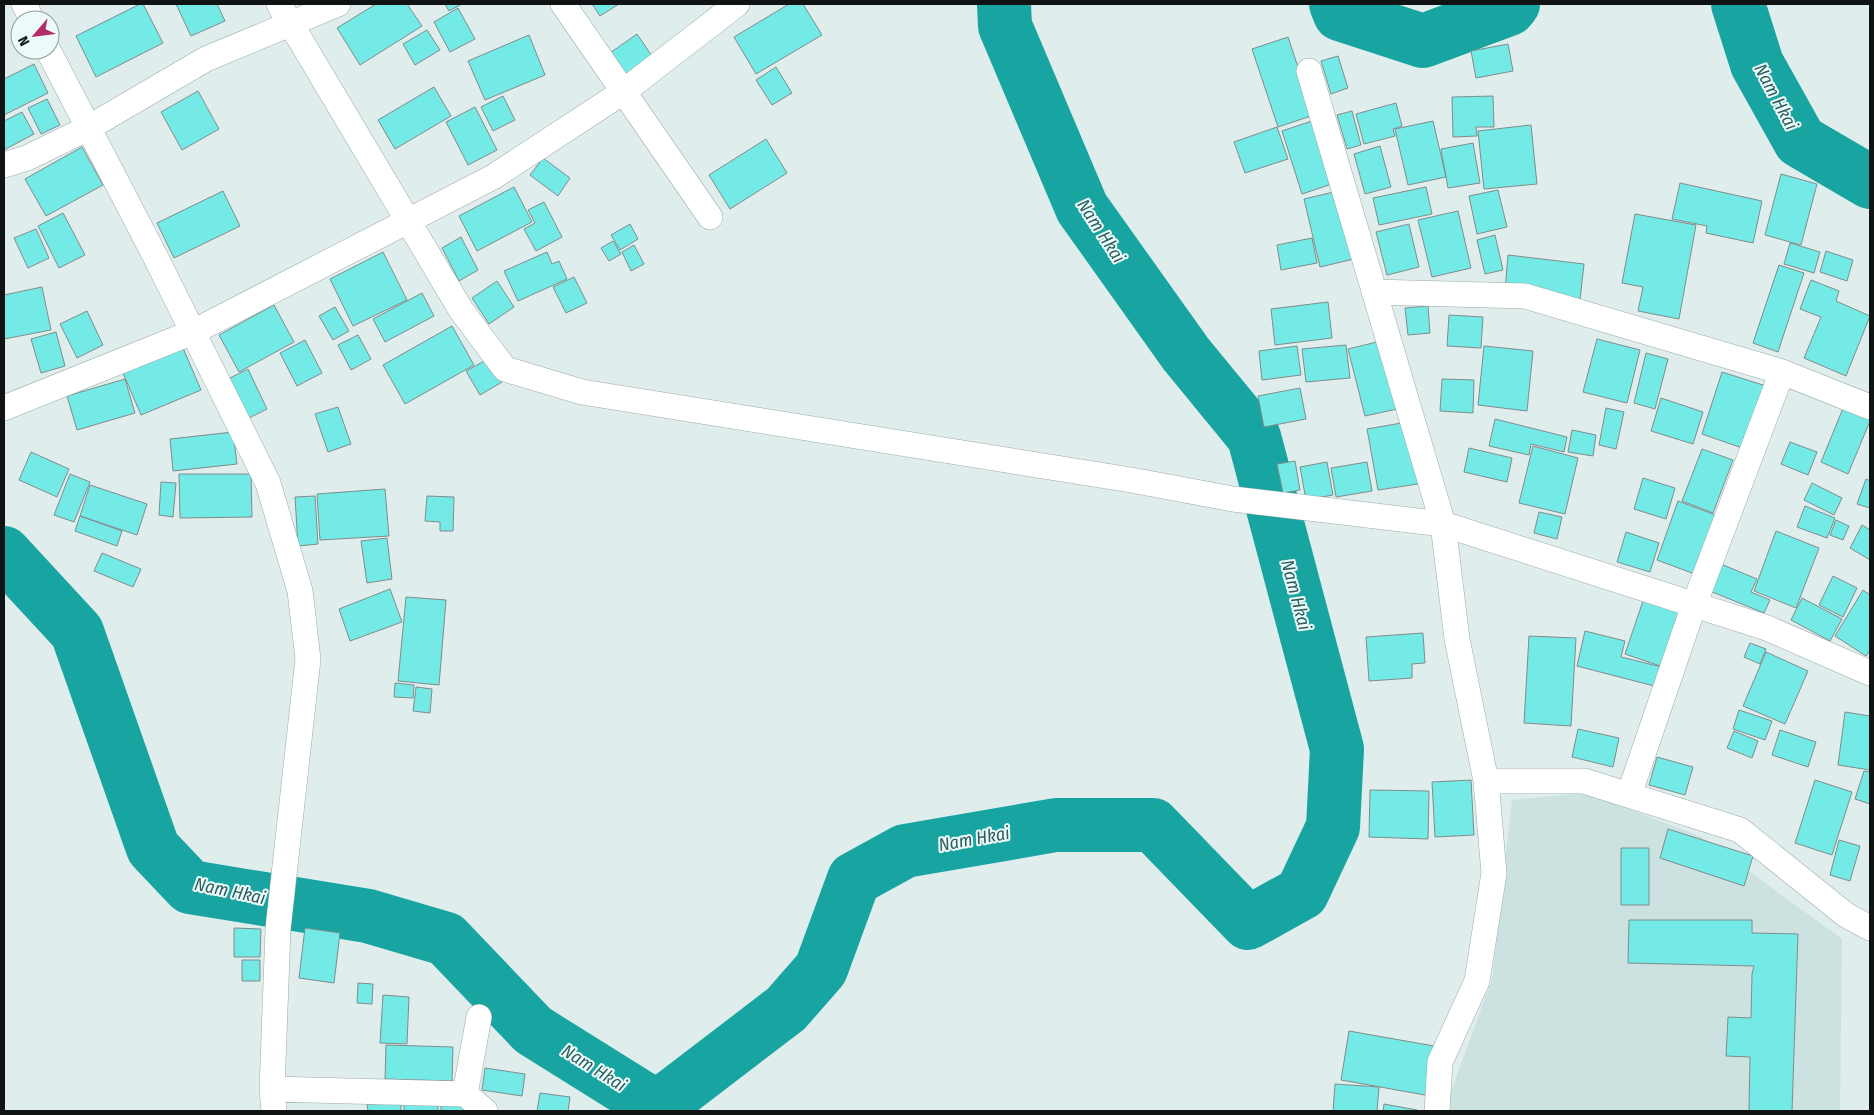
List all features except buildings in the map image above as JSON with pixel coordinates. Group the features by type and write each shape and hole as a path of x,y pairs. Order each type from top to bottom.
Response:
{"street":[{"path":"4,165 27,158 88,128 285,14 338,4"},
{"path":"563,4 710,217"},
{"path":"4,408 193,332 493,177 624,92 737,4"},
{"path":"285,14 461,310 505,369 582,392 1131,480 1233,499 1443,524 1767,628 1870,672"},
{"path":"53,60 193,332 268,483 300,591 308,659 278,929 273,1100 464,1094 484,1111"},
{"path":"1308,71 1443,524 1457,638 1486,781 1494,873 1477,982 1440,1062 1438,1111"},
{"path":"1374,292 1524,296 1782,372 1870,406"},
{"path":"1629,795 1694,605 1782,372"},
{"path":"1486,781 1584,781 1740,830 1846,915 1870,928"},
{"path":"464,1094 479,1017"}],"shaded area":[{"path":"1586,793 1702,837 1842,939 1840,1111 1444,1111 1492,979 1512,800"}],"waterway":[{"name":"Nam Hkai","path":"4,553 77,632 153,848 190,887 368,916 446,939 533,1030 648,1102 667,1100 786,1009 821,969 854,879 905,851 1056,825 1153,825 1248,923 1302,893 1333,827 1337,749 1254,437 1186,354 1082,208 1005,26 1004,4"},
{"name":"Nam Hkai","path":"1336,4 1340,14 1423,41 1509,9 1513,4"},
{"name":"Nam Hkai","path":"1738,4 1757,64 1800,141 1870,182"},
{"path":"667,1100 675,1111"}]}
